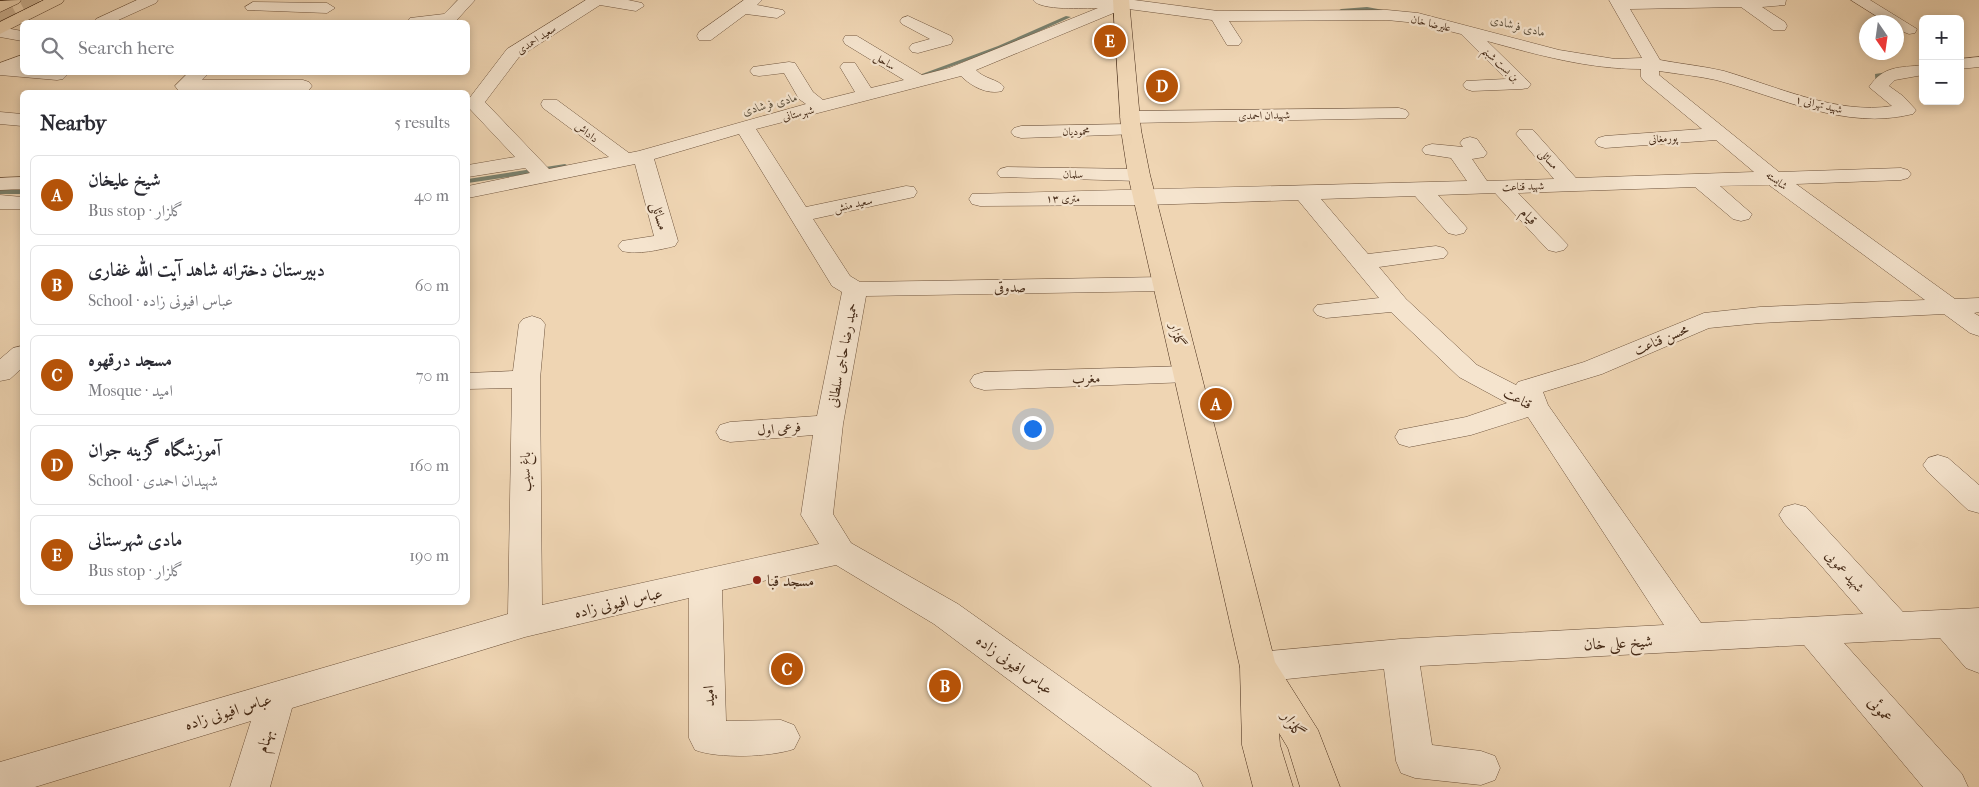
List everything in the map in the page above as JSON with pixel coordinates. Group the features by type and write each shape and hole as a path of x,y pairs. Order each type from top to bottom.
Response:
{"main road":[{"path":"0,7 13,0"},
{"path":"0,31 56,0"},
{"name":"گلزار","path":"1121,3 1130,123 1142,186 1164,284 1188,374 1258,666 1260,745 1273,787"},
{"name":"گلزار","path":"1258,666 1306,742 1320,787"}],"street":[{"path":"106,20 150,0"},
{"path":"449,20 467,0"},
{"path":"597,0 636,6"},
{"name":"سعید احمدی","path":"546,177 475,103 514,53 597,0"},
{"name":"علیرضا خان","path":"1041,0 1070,4 1121,3 1218,16 1386,7 1418,18 1558,55 1615,64 1649,64"},
{"path":"1859,0 1909,29"},
{"path":"1618,2 1779,2"},
{"name":"شایسته","path":"1618,2 1651,58 1649,64 1650,77 1774,178 1979,328"},
{"name":"شهرستانی","path":"471,187 546,177 744,126 813,101 863,90 919,81 1121,3"},
{"path":"1745,3 1779,26"},
{"path":"271,20 293,4"},
{"path":"253,7 293,4 327,8"},
{"path":"705,36 748,4 777,13"},
{"path":"1218,16 1233,41"},
{"path":"908,21 945,40 911,44 976,81 995,88"},
{"path":"0,31 20,36"},
{"name":"بن بست شبنم","path":"1466,31 1522,84 1472,85"},
{"name":"ساحل","path":"851,40 919,81"},
{"path":"514,53 542,58"},
{"path":"20,61 0,70 20,72"},
{"path":"1964,64 1979,62"},
{"path":"759,71 810,64"},
{"name":"شهید تهرانی ۱","path":"1649,64 1718,75 1815,105 1854,112 1906,110 1878,87 1889,75 1919,71"},
{"path":"789,67 813,101"},
{"path":"849,67 863,90"},
{"path":"197,75 184,86 303,86"},
{"name":"داداش","path":"550,104 626,155"},
{"name":"شهیدان احمدی","path":"1130,123 1399,114"},
{"path":"0,118 20,120"},
{"name":"محمودیان","path":"1021,132 1130,123"},
{"name":"حمید رضا حاجی سلطانی","path":"744,126 841,280 855,289 829,424 817,515 840,552"},
{"name":"مسائلی","path":"1526,134 1571,185"},
{"name":"پورمغانی","path":"1605,142 1721,134"},
{"name":"قیام","path":"1432,150 1464,148 1491,187 1556,246"},
{"name":"مسائلی","path":"626,155 667,241 630,246"},
{"path":"470,171 530,161"},
{"name":"سلمان","path":"1008,173 1142,186"},
{"name":"شهید قناعت","path":"1142,186 1304,193 1901,174"},
{"path":"1701,180 1742,214"},
{"path":"0,184 20,183"},
{"name":"۱۳ متری","path":"980,199 1142,186"},
{"path":"1421,189 1456,228"},
{"name":"سعید منش","path":"801,215 906,192"},
{"name":"قناعت","path":"1304,193 1397,304 1468,371 1535,406 1692,638"},
{"path":"0,202 20,203"},
{"path":"1360,262 1436,253"},
{"name":"صدوقی","path":"855,289 1164,284"},
{"path":"1326,310 1397,304"},
{"path":"1949,306 1979,305"},
{"name":"محسن قناعت","path":"1535,406 1528,388 1593,368 1704,321 1760,315 1949,306"},
{"name":"باغ سیب","path":"525,624 526,379 532,324"},
{"path":"0,373 20,356"},
{"name":"مغرب","path":"984,381 1188,374"},
{"path":"470,381 526,379"},
{"path":"1410,437 1471,426 1511,411 1535,406"},
{"name":"فرعی اول","path":"730,432 829,424"},
{"path":"1938,465 1979,502"},
{"name":"شهید عمویی","path":"1795,515 1894,626"},
{"name":"عباس افیونی زاده","path":"0,780 277,696 525,624 706,581 840,552 946,614 1183,787"},
{"name":"امید","path":"706,581 708,738 781,737"},
{"path":"1964,624 1979,658"},
{"name":"شیخ علی خان","path":"1258,666 1400,653 1813,632 1894,626 1964,624"},
{"name":"عموئی","path":"1813,632 1948,787"},
{"path":"1400,653 1415,761 1481,768"},
{"name":"بهنام","path":"250,787 277,696"}],"waterway":[{"name":"مادی فرشادی","path":"1341,11 1367,9 1386,11"},
{"name":"مادی فرشادی","path":"914,78 1000,47 1068,17"},
{"name":"مادی فرشادی","path":"1878,89 1877,75 1894,73"},
{"name":"مادی فرشادی","path":"470,181 565,166"},
{"name":"مادی فرشادی","path":"0,192 20,192"}],"tunnel":[{"path":"0,22 42,0"}],"place":[{"name":"مادی شهرستانی","path":"1110,41"},
{"name":"آموزشگاه گزینه جوان","path":"1162,86"},
{"name":"شیخ علیخان","path":"1216,404"},
{"name":"مسجد قبا","path":"757,580"},
{"name":"مسجد درقهوه","path":"787,669"},
{"name":"دبیرستان دخترانه شاهد آیت الله غفاری","path":"945,686"}]}
